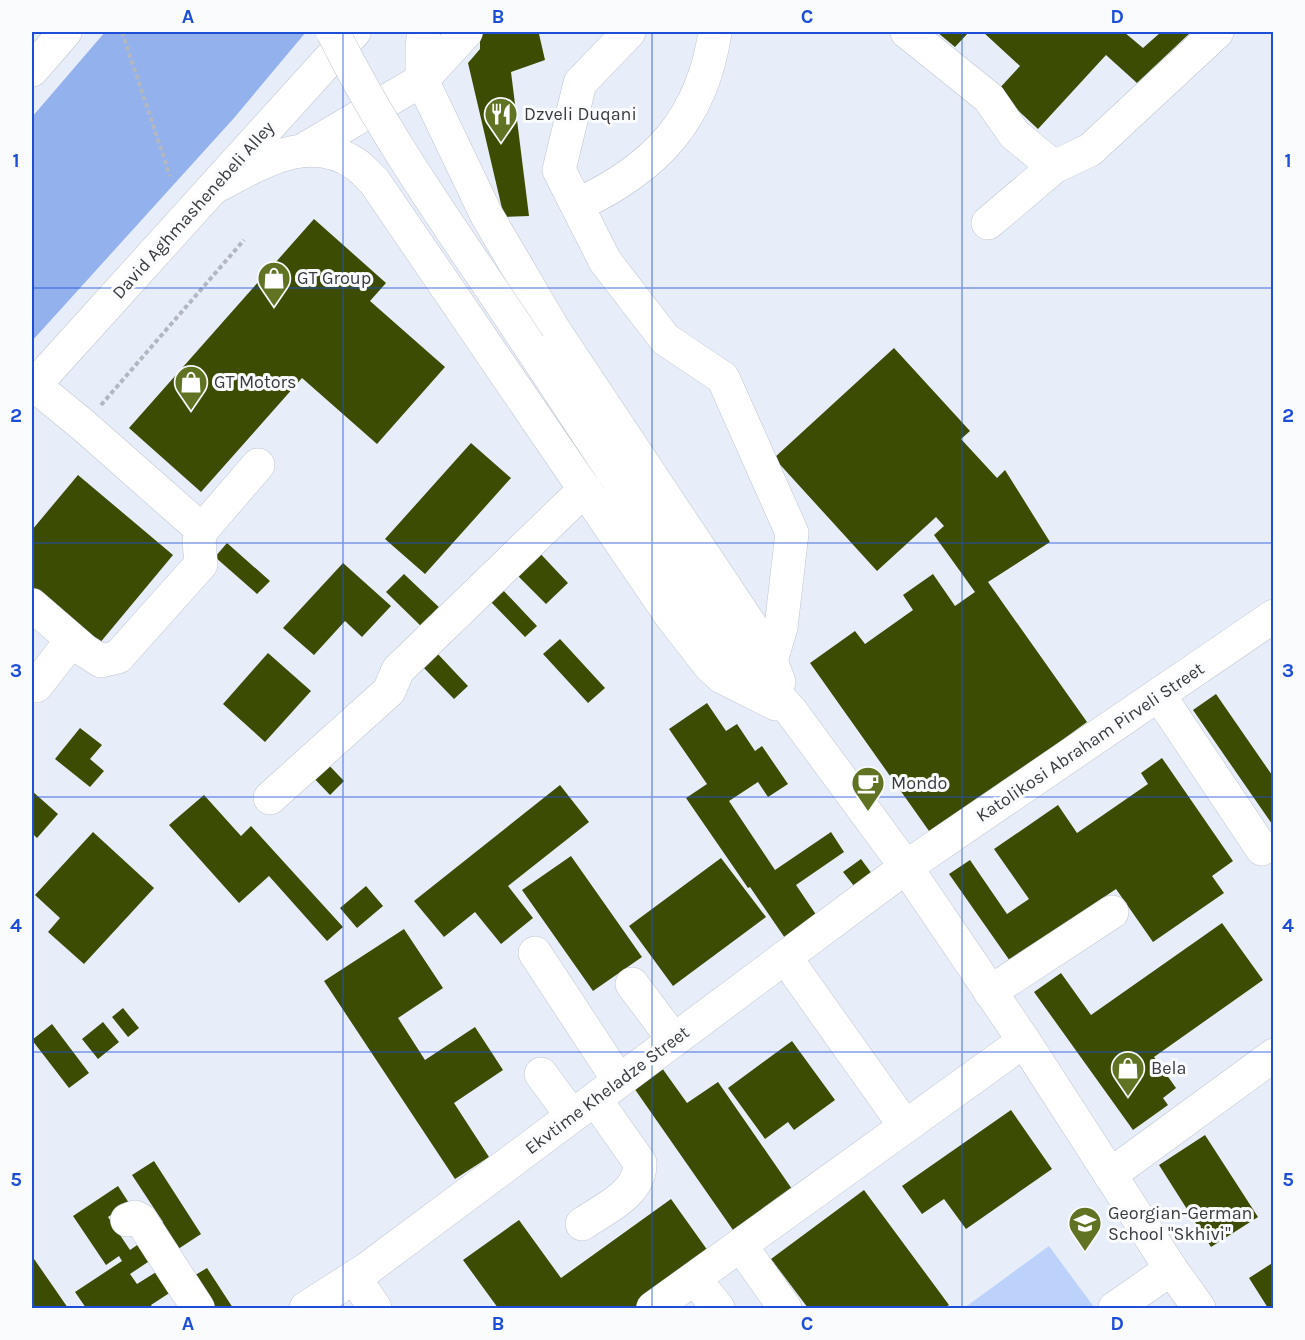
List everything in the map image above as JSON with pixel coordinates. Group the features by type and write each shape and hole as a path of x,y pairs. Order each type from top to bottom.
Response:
{"main road":[{"path":"32,70 65,32"},
{"path":"333,32 368,97 409,164 712,622 791,711 906,867 1024,1041 1171,1269 1200,1308"},
{"name":"David Aghmashenebeli Alley","path":"33,387 354,32"},
{"path":"424,32 422,80 486,214 554,330 751,626 771,661 791,711"},
{"path":"305,149 422,80 466,32"},
{"path":"629,32 580,83 559,170 605,261 665,339 723,378 792,533 781,627 771,661"},
{"path":"577,205 607,191 644,166 675,134 701,87 715,32"},
{"path":"907,32 989,98 1014,134 1054,167"},
{"path":"988,223 1054,167 1090,150 1217,32"},
{"path":"213,188 283,153 305,149 335,154 356,165 374,181 671,616 710,666 722,677 791,711"},
{"path":"33,387 83,425 202,530"},
{"path":"32,605 84,650 101,661 118,657 201,564 199,541 202,530 258,465"},
{"path":"270,798 389,691 398,670 585,489"},
{"name":"Katolikosi Abraham Pirveli Street","path":"906,867 1274,616"},
{"path":"36,686 72,640"},
{"path":"1159,695 1262,849"},
{"name":"Ekvtime Kheladze Street","path":"306,1308 354,1277 906,867"},
{"path":"990,992 1112,912"},
{"path":"535,953 595,1099 640,1163 640,1173 627,1193 582,1224"},
{"path":"785,957 906,1126"},
{"path":"632,984 674,1040"},
{"path":"653,1308 1024,1041"},
{"path":"1110,1175 1274,1055"},
{"path":"542,1074 595,1099"},
{"path":"127,1220 135,1217 141,1221 184,1299"},
{"path":"741,1246 785,1308"},
{"path":"1115,1308 1171,1269"},
{"path":"354,1277 375,1308"},
{"path":"695,1279 718,1308"}],"path":[{"path":"122,32 170,176"},
{"path":"83,425 244,240"}],"shaded area":[{"path":"105,32 306,32 234,118 32,341 32,117"},
{"path":"1049,1246 1094,1307 964,1308"}],"building":[{"path":"480,32 535,32 539,34 545,60 511,72 529,216 504,217 468,63 480,49"},
{"path":"937,32 969,32 955,47"},
{"path":"983,32 1124,32 1143,48 1161,32 1191,32 1137,83 1106,55 1038,129 997,91 1020,66"},
{"path":"314,219 386,283 370,301 445,367 377,444 302,378 201,492 129,428"},
{"path":"894,348 970,431 961,439 997,478 1005,470 1050,542 988,582 1087,722 934,838 810,663 855,631 865,644 913,610 903,595 933,574 955,606 975,592 934,535 944,526 936,517 877,571 774,458"},
{"path":"471,443 511,478 425,574 385,539"},
{"path":"78,475 173,555 94,650 32,598 32,530"},
{"path":"227,543 270,581 257,594 215,557"},
{"path":"536,549 568,583 546,604 513,571"},
{"path":"343,563 391,606 362,637 345,621 314,655 283,628"},
{"path":"404,574 443,611 425,630 386,592"},
{"path":"502,589 537,626 525,637 490,601"},
{"path":"560,639 605,688 588,703 543,654"},
{"path":"436,652 468,686 454,699 422,666"},
{"path":"268,653 311,691 265,742 223,704"},
{"path":"1216,694 1274,778 1274,827 1193,710"},
{"path":"707,703 726,731 737,724 755,751 762,746 788,784 768,797 758,782 729,801 775,870 831,832 844,852 796,885 819,919 787,941 686,798 707,784 669,729"},
{"path":"80,728 102,745 90,759 104,771 90,787 55,759"},
{"path":"1162,758 1233,861 1212,876 1224,893 1153,942 1116,889 1010,961 949,874 970,860 1007,914 1029,899 994,849 1058,805 1077,833 1148,784 1141,773"},
{"path":"323,759 344,781 330,795 308,772"},
{"path":"560,785 589,822 508,886 533,918 501,944 475,912 444,937 414,901"},
{"path":"32,791 58,814 37,838 32,833"},
{"path":"204,795 241,836 251,826 343,927 327,941 269,876 239,903 169,825"},
{"path":"93,832 154,888 84,964 48,932 60,918 35,895"},
{"path":"571,856 642,957 593,991 522,890"},
{"path":"721,858 766,917 673,986 629,926"},
{"path":"861,859 875,878 858,891 843,872"},
{"path":"366,886 383,906 357,928 340,908"},
{"path":"1222,923 1263,980 1154,1057 1176,1088 1163,1098 1168,1105 1133,1130 1034,992 1061,973 1091,1015"},
{"path":"404,929 443,988 398,1018 425,1060 475,1027 503,1070 454,1103 489,1157 455,1179 324,981"},
{"path":"123,1008 139,1028 128,1037 112,1017"},
{"path":"103,1022 119,1042 98,1059 82,1039"},
{"path":"52,1024 89,1073 69,1088 32,1040"},
{"path":"792,1041 835,1100 794,1130 788,1122 765,1139 728,1088"},
{"path":"662,1068 687,1103 718,1082 792,1189 733,1230 634,1088"},
{"path":"1011,1110 1052,1169 966,1229 944,1199 922,1214 902,1186"},
{"path":"1205,1135 1258,1217 1211,1247 1159,1165"},
{"path":"154,1161 201,1234 169,1255 152,1229 163,1222 132,1175"},
{"path":"118,1186 129,1203 108,1217 130,1250 143,1241 154,1258 130,1274 137,1284 161,1269 174,1290 151,1305 153,1308 86,1308 75,1292 122,1261 119,1256 106,1265 73,1216"},
{"path":"864,1190 949,1305 944,1308 808,1308 771,1259"},
{"path":"671,1199 713,1258 642,1308 498,1308 463,1260 519,1220 561,1278"},
{"path":"32,1256 68,1308 32,1308"},
{"path":"1274,1262 1274,1308 1268,1308 1249,1278"},
{"path":"207,1268 233,1308 204,1308 187,1280"}],"place":[{"name":"Dzveli Duqani","path":"501,143"},
{"name":"GT Group","path":"274,307"},
{"name":"GT Motors","path":"191,411"},
{"name":"Mondo","path":"868,812"},
{"name":"Bela","path":"1128,1097"},
{"name":"Georgian-German School \"Skhivi\"","path":"1085,1252"}]}
